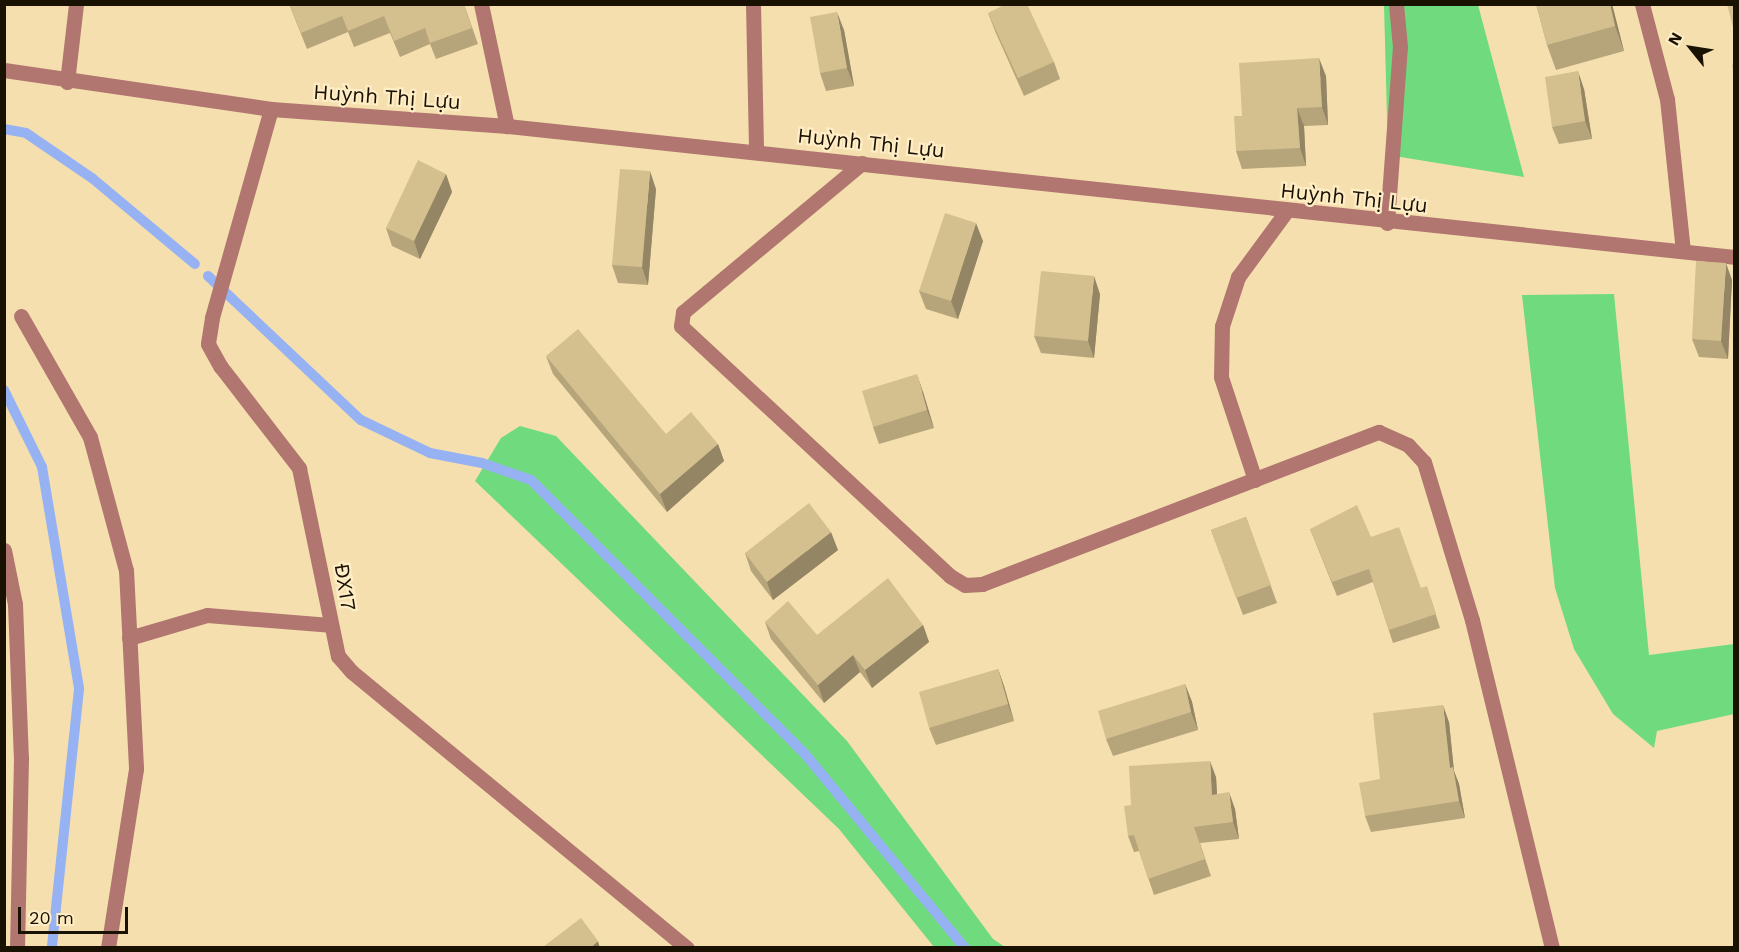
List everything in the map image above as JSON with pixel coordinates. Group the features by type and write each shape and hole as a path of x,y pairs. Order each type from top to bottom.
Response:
{"street":[{"path":"67,82 76,4"},
{"path":"481,4 507,126"},
{"path":"753,4 756,152"},
{"path":"1387,223 1400,46 1396,4"},
{"path":"1642,4 1666,99 1683,251"},
{"name":"Huỳnh Thị Lựu","path":"4,70 67,82 271,109 507,126 862,163 1285,213 1683,251 1734,258"},
{"name":"ĐX17","path":"271,109 212,318 210,350 299,468 330,625 339,656 352,672 687,948"},
{"path":"862,163 683,312 681,326 950,576 965,585 982,584 1379,432 1408,445 1424,462 1472,620 1552,948"},
{"path":"1255,480 1221,377 1222,326 1238,277 1285,213"},
{"path":"21,316 90,437 126,570 136,769 108,948"},
{"path":"4,550 15,604 21,758 17,948"},
{"path":"129,638 207,615 330,625"}],"green space":[{"path":"1384,5 1478,5 1524,177 1388,155"},
{"path":"1614,294 1649,655 1734,644 1734,714 1657,731 1654,748 1613,714 1574,649 1555,588 1522,295"},
{"path":"520,426 556,436 847,741 993,939 1005,947 934,947 839,829 475,481 501,438"}],"building":[{"path":"289,4 464,4 472,28 430,43 425,28 394,41 384,16 348,31 342,16 301,33"},
{"path":"1006,4 1027,4 1054,62 1018,78 988,13"},
{"path":"1536,4 1610,4 1615,26 1547,45"},
{"path":"1727,4 1734,4 1734,31"},
{"path":"837,12 847,68 820,73 810,17"},
{"path":"1319,58 1322,107 1297,108 1300,148 1236,151 1234,116 1242,116 1239,63"},
{"path":"1578,71 1585,121 1552,127 1545,77"},
{"path":"418,160 446,174 414,241 386,228"},
{"path":"620,169 650,171 642,267 612,265"},
{"path":"945,213 976,223 951,301 919,291"},
{"path":"1696,261 1726,263 1721,341 1692,339"},
{"path":"1041,271 1094,276 1088,341 1034,336"},
{"path":"578,329 666,434 691,412 718,444 660,494 546,356"},
{"path":"917,374 927,410 873,427 862,391"},
{"path":"809,503 831,532 767,582 745,553"},
{"path":"1357,505 1371,537 1399,527 1421,588 1427,586 1436,614 1389,630 1369,569 1332,582 1310,529"},
{"path":"1246,517 1271,585 1236,598 1211,530"},
{"path":"888,578 923,625 865,670 853,655 818,685 765,622 788,601 817,635"},
{"path":"998,669 1008,704 929,728 919,692"},
{"path":"1185,684 1191,712 1106,739 1098,711"},
{"path":"1443,705 1450,768 1453,767 1459,801 1365,816 1359,783 1380,779 1373,713"},
{"path":"1210,761 1212,795 1229,792 1233,822 1194,827 1205,859 1148,879 1134,835 1128,836 1124,806 1131,805 1129,766"},
{"path":"581,918 598,941 590,948 543,947"}],"waterway":[{"path":"4,129 26,133 92,178 195,264"},
{"path":"208,276 361,420 430,453 482,463 531,480 805,754 965,948"},
{"path":"4,390 42,467 79,689 52,948"}]}
